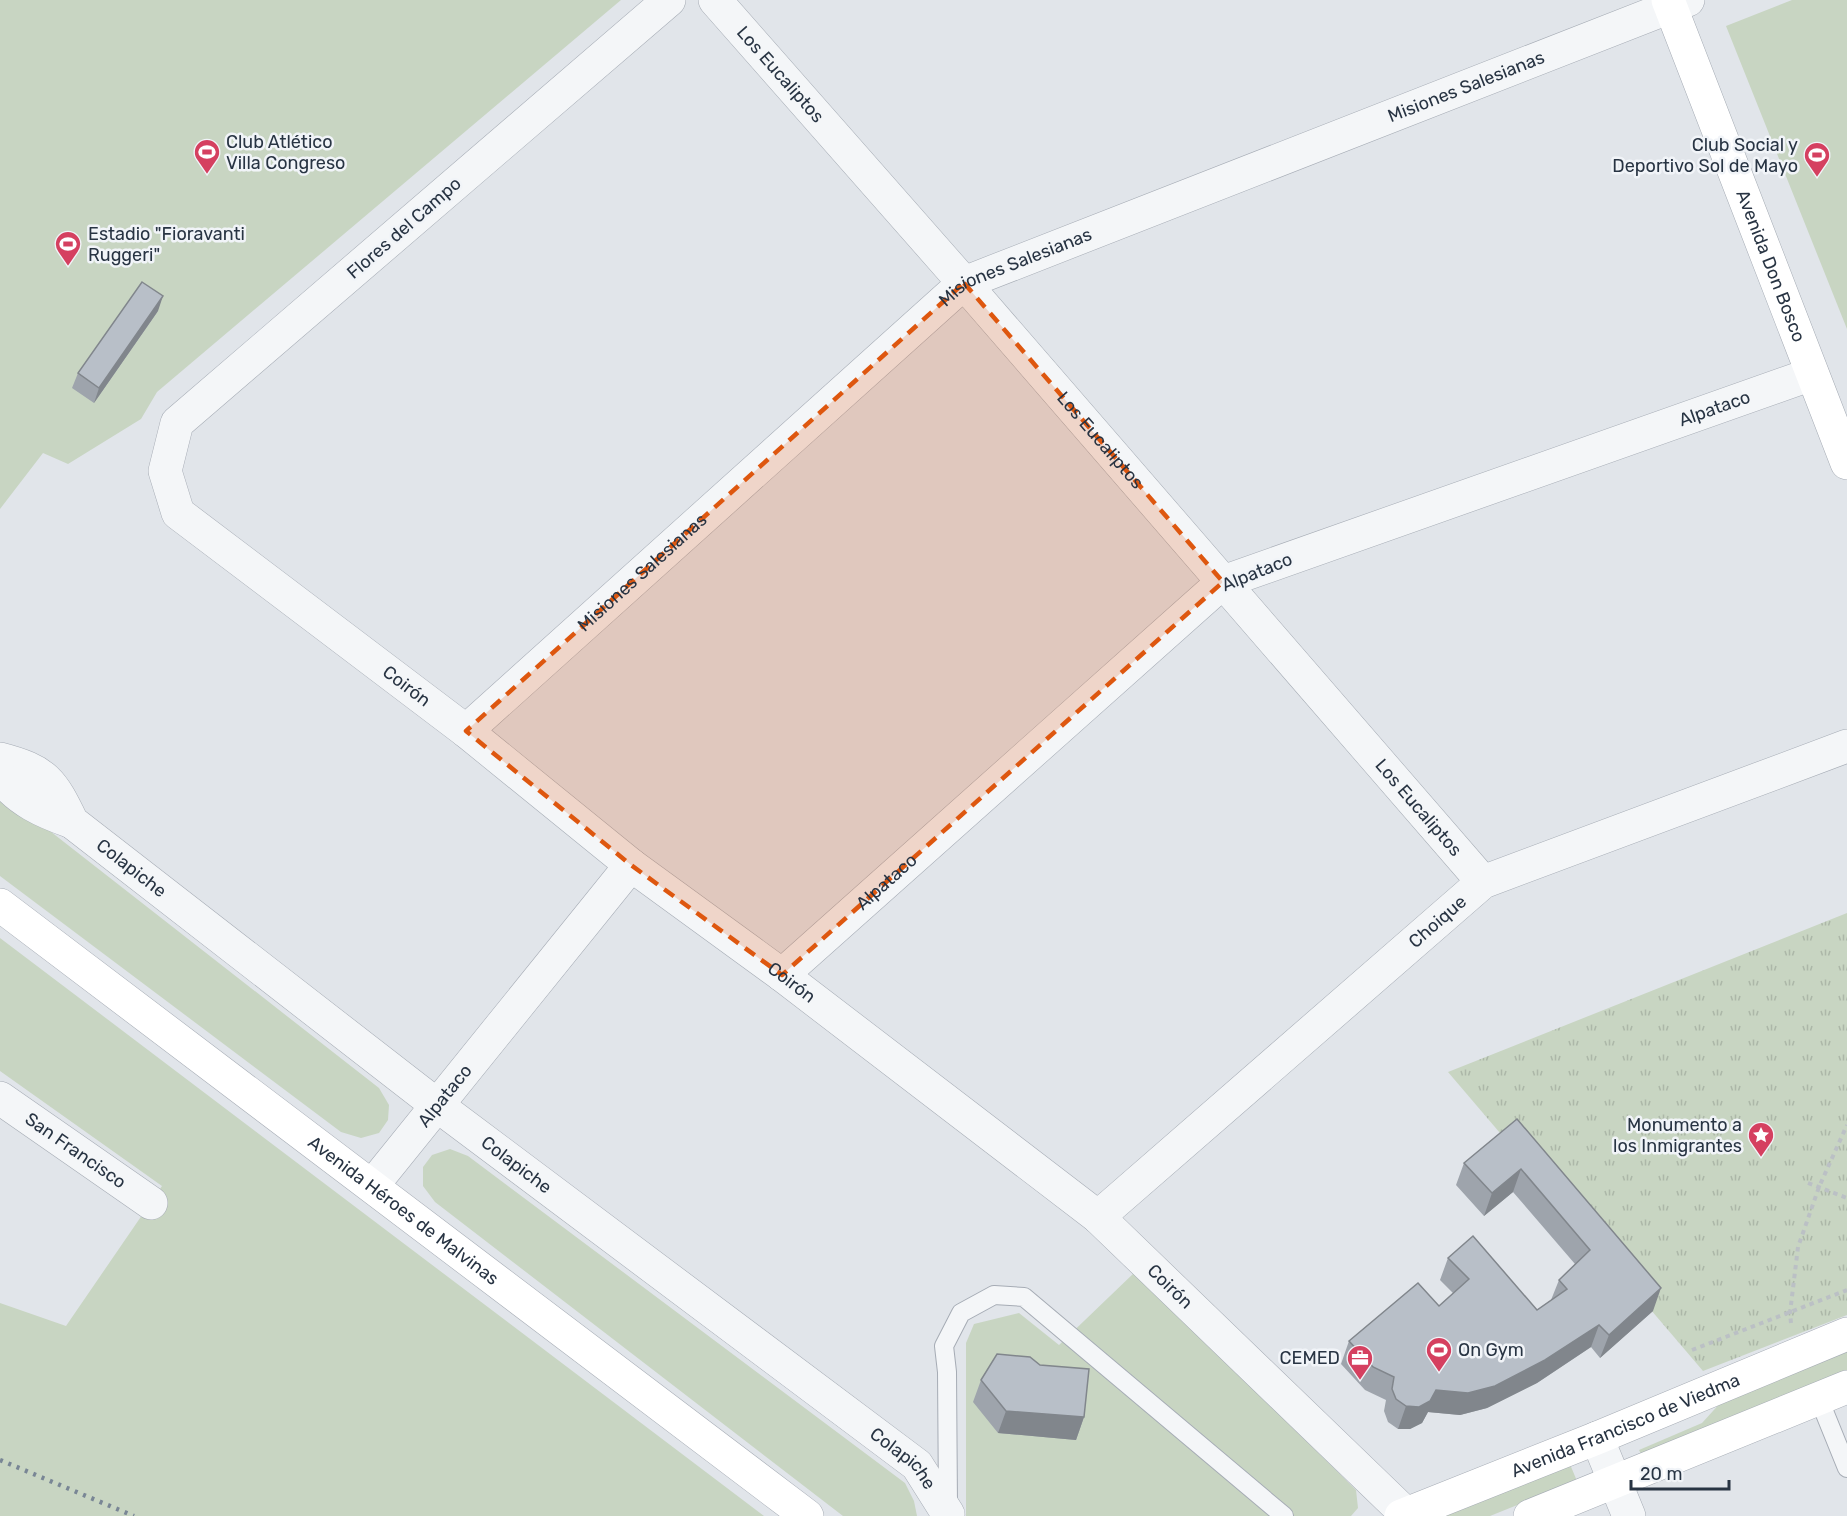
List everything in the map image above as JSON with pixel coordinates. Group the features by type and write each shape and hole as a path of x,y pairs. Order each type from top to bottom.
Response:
{"main road":[{"name":"Avenida Don Bosco","path":"1676,2 1812,374 1847,463"},
{"name":"Avenida Héroes de Malvinas","path":"0,905 807,1516"},
{"name":"Avenida Francisco de Viedma","path":"1406,1515 1847,1334"},
{"path":"1530,1516 1833,1393"}],"street":[{"name":"Flores del Campo","path":"165,471 177,423 669,0"},
{"name":"Los Eucaliptos","path":"715,0 964,283 1483,882"},
{"name":"Misiones Salesianas","path":"466,731 964,283 1676,2"},
{"name":"Alpataco","path":"782,975 1223,582 1812,374"},
{"name":"Coirón","path":"165,471 178,513 466,731 631,865 782,975 1098,1217 1406,1515"},
{"name":"Choique","path":"1098,1217 1483,882 1847,746"},
{"name":"Colapiche","path":"0,759 42,774 56,789 72,822"},
{"name":"Colapiche","path":"0,776 23,800 43,812 72,822 438,1106 916,1465 948,1515"},
{"name":"Alpataco","path":"372,1186 631,865"},
{"name":"San Francisco","path":"0,1098 151,1203"},
{"path":"1597,1438 1629,1516"}],"lane":[{"path":"948,1515 948,1372 944,1346 961,1313 993,1295 1024,1298 1284,1516"},
{"path":"1833,1393 1847,1468"}],"path":[{"path":"1795,1354 1790,1312 1798,1246 1819,1187 1847,1125"},
{"path":"1808,1183 1847,1198"},
{"path":"1692,1350 1847,1290"}],"highlighted area":[{"path":"964,283 1223,582 782,975 631,865 466,731"}],"green space":[{"name":"Club Atlético Villa Congreso","path":"0,0 621,0 157,392 141,419 68,464 43,453 0,509"},
{"name":"Club Social y Deportivo Sol de Mayo","path":"1792,0 1847,0 1847,329 1726,26"},
{"path":"0,792 379,1088 389,1105 388,1120 379,1133 361,1138 341,1132 0,876"},
{"path":"1847,913 1847,1315 1703,1371 1448,1072"},
{"path":"0,938 764,1516 0,1516 0,1303 66,1326 162,1186 0,1071"},
{"path":"450,1149 468,1156 905,1483 914,1501 917,1516 843,1516 435,1202 423,1186 423,1167 432,1155"},
{"path":"1135,1272 1356,1490 1358,1508 1351,1516 966,1516 966,1343 974,1324 1019,1313 1059,1345"},
{"path":"1847,1350 1847,1374 1642,1456 1639,1450 1702,1423 1723,1400"},
{"path":"1569,1462 1577,1481 1490,1516 1442,1516"}],"building":[{"path":"142,282 163,296 99,388 78,373"},
{"path":"1517,1119 1661,1288 1609,1335 1599,1325 1545,1360 1495,1386 1468,1393 1436,1390 1430,1401 1419,1407 1406,1406 1396,1399 1392,1389 1394,1377 1373,1367 1349,1341 1418,1283 1439,1306 1469,1279 1448,1258 1473,1236 1537,1310 1567,1289 1559,1280 1590,1250 1521,1169 1492,1193 1464,1163"},
{"path":"997,1354 1030,1357 1040,1365 1089,1369 1084,1417 1006,1411 981,1380"}],"railway":[{"path":"0,1460 134,1516"}],"place":[{"name":"Club Atlético Villa Congreso","path":"207,175"},
{"name":"Club Social y Deportivo Sol de Mayo","path":"1817,178"},
{"name":"Estadio \"Fioravanti Ruggeri\"","path":"68,267"},
{"name":"Monumento a los Inmigrantes","path":"1761,1158"},
{"name":"On Gym","path":"1439,1373"},
{"name":"CEMED","path":"1360,1381"}]}
